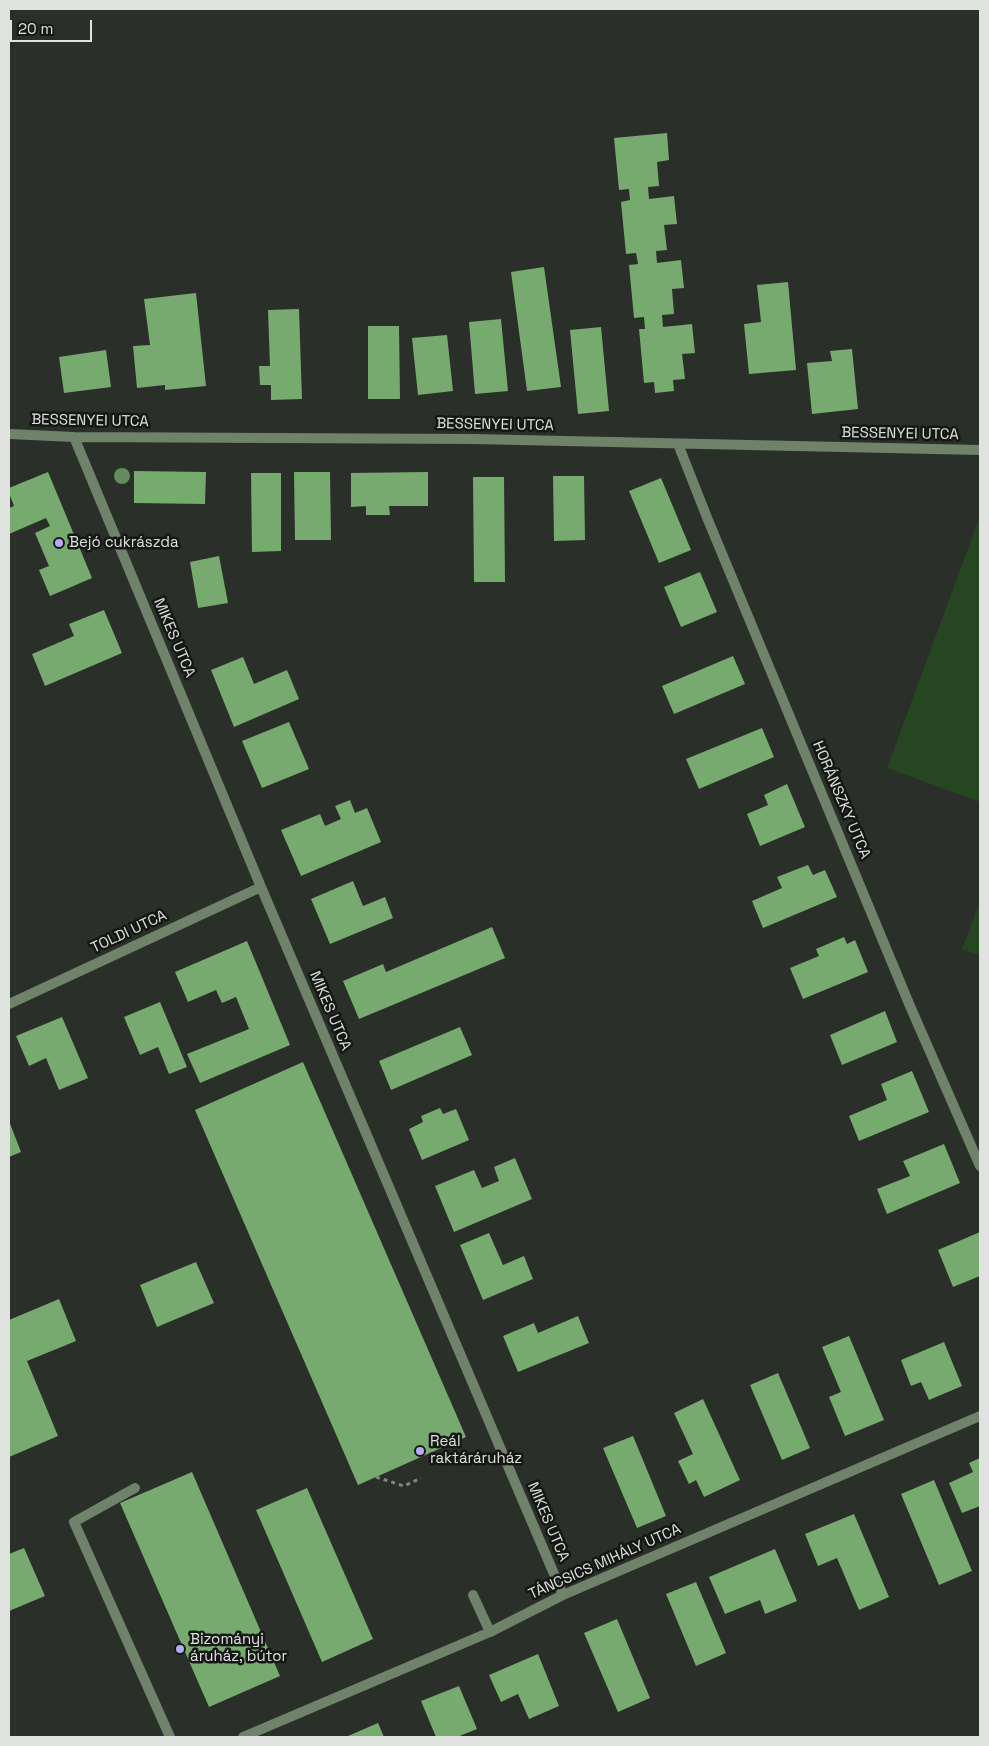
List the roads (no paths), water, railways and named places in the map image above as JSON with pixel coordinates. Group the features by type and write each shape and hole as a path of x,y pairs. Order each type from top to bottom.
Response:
{"street":[{"name":"BESSENYEI UTCA","path":"9,434 74,437 474,439 980,450"},
{"name":"MIKES UTCA","path":"74,437 261,887 563,1595"},
{"name":"HORÁNSZKY UTCA","path":"678,444 906,997 980,1166"},
{"name":"TOLDI UTCA","path":"9,1004 261,887"},
{"name":"TÁNCSICS MIHÁLY UTCA","path":"243,1737 490,1632 563,1595 980,1416"},
{"path":"135,1488 74,1522 170,1737"},
{"path":"474,1595 490,1632"}],"place":[{"name":"Bejó cukrászda","path":"59,543"},
{"name":"Reál raktáráruház","path":"420,1451"},
{"name":"Bizományi áruház, bútor","path":"180,1649"}]}
